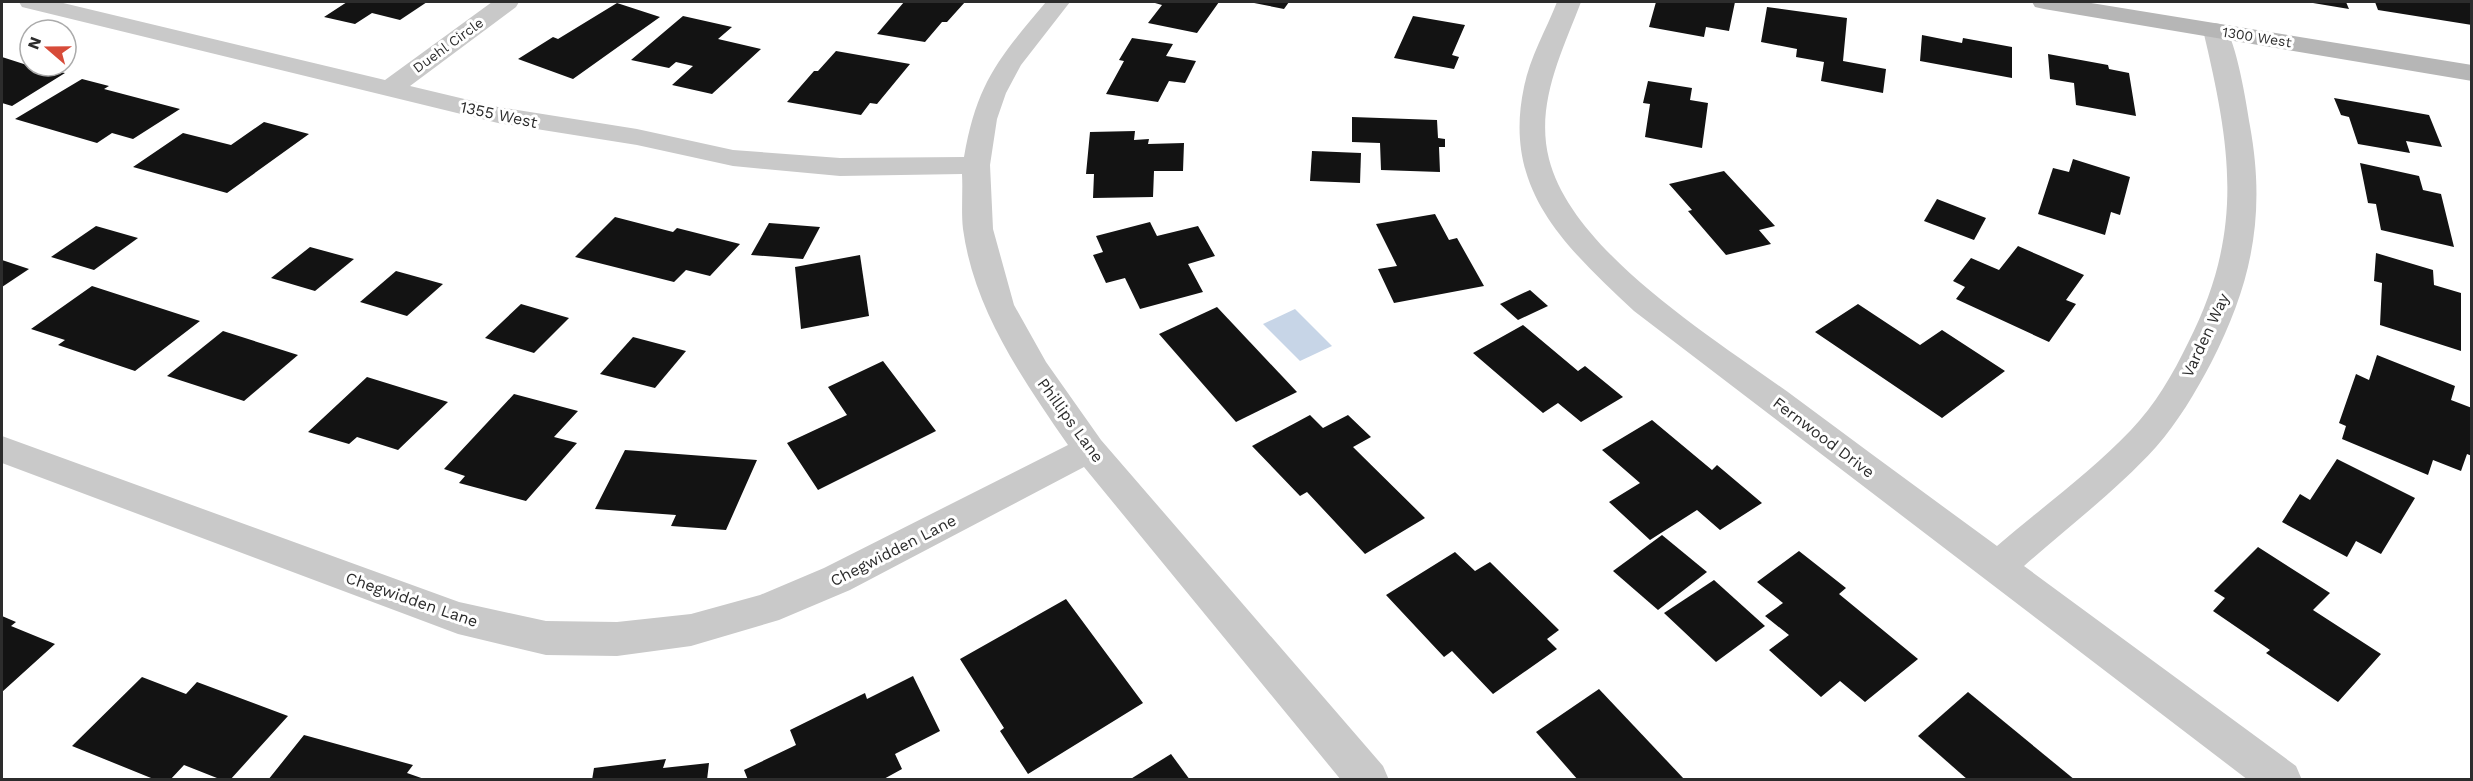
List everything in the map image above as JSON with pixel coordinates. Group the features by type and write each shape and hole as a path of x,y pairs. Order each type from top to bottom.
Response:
{"street":[{"name":"1355 West","path":"32,2 509,117 637,137 733,158 840,167 976,165"},
{"name":"Duehl Circle","path":"390,88 507,2"},
{"name":"Phillips Lane","path":"1058,2 1010,63 993,93 984,119 976,165 978,229 998,305 1034,370 1089,448 1368,780"},
{"name":"Fernwood Drive","path":"1569,2 1538,85 1531,132 1541,182 1563,217 1591,254 1645,303 2281,780"},
{"name":"1300 West","path":"2043,2 2472,73"},
{"name":"Varden Way","path":"1998,567 2143,438 2190,373 2221,309 2238,255 2243,201 2241,151 2234,104 2215,30"},
{"name":"Chegwidden Lane","path":"2,449 458,618 546,638 617,639 691,630 766,609 837,579 1089,448"}],"water":[{"path":"1295,309 1332,346 1300,361 1263,324"}],"building":[{"path":"347,2 427,2 400,20 372,13 355,24 324,17"},
{"path":"904,2 965,2 947,22 942,22 925,42 877,34"},
{"path":"1219,2 1197,33 1148,23 1162,5 1155,3"},
{"path":"1249,2 1289,2 1284,9"},
{"path":"1656,2 1735,2 1729,31 1706,27 1704,37 1649,27"},
{"path":"2346,2 2349,9 2313,3"},
{"path":"2375,2 2472,2 2472,25 2378,10"},
{"path":"617,3 660,17 573,79 518,59 553,37 558,39"},
{"path":"1767,7 1847,18 1843,61 1886,69 1883,93 1821,81 1824,62 1796,57 1797,49 1761,42"},
{"path":"683,16 732,27 718,39 761,49 712,94 672,85 693,66 676,62 669,68 631,60"},
{"path":"1413,16 1465,25 1452,55 1459,57 1454,69 1394,58"},
{"path":"1922,35 1962,43 1963,38 2012,47 2012,78 1920,61"},
{"path":"1132,38 1173,44 1166,56 1196,61 1185,83 1169,81 1158,102 1106,94 1124,61 1119,60"},
{"path":"836,51 910,64 877,104 870,103 861,115 787,102 814,71 818,71"},
{"path":"2048,54 2108,65 2109,69 2129,73 2136,116 2076,105 2074,83 2050,79"},
{"path":"2,57 18,62 18,78 57,78 12,106 2,103"},
{"path":"82,79 109,86 104,89 180,109 133,139 112,133 97,143 15,119"},
{"path":"1648,81 1692,88 1690,100 1708,103 1702,148 1645,137 1650,104 1643,103"},
{"path":"2334,98 2429,115 2442,147 2406,141 2410,153 2358,144 2349,117 2341,115"},
{"path":"1352,117 1437,120 1438,138 1445,139 1445,147 1439,147 1440,172 1381,170 1380,143 1352,142"},
{"path":"264,122 309,134 227,193 133,167 183,133 231,145"},
{"path":"1135,131 1134,140 1149,139 1148,144 1184,143 1183,171 1154,171 1153,197 1093,198 1094,174 1086,174 1090,132"},
{"path":"1312,151 1361,153 1360,183 1310,181"},
{"path":"2073,159 2130,177 2120,215 2111,212 2105,235 2038,214 2053,168 2069,172"},
{"path":"2360,163 2419,176 2423,190 2441,194 2454,247 2381,230 2376,204 2368,203"},
{"path":"1724,171 1775,226 1759,230 1771,244 1726,255 1688,211 1692,210 1669,184"},
{"path":"1937,199 1986,218 1974,240 1924,221"},
{"path":"1435,214 1449,240 1457,238 1484,286 1394,303 1378,269 1397,266 1376,224"},
{"path":"615,217 673,232 677,228 740,244 710,276 686,270 674,282 575,257"},
{"path":"1150,222 1157,236 1198,226 1215,256 1188,264 1203,292 1140,309 1125,278 1106,283 1093,255 1103,252 1096,236"},
{"path":"769,223 820,227 803,259 751,255"},
{"path":"96,226 138,238 94,270 51,257"},
{"path":"2018,246 2084,275 2066,300 2076,304 2049,342 1956,299 1965,287 1953,281 1971,258 1999,270"},
{"path":"310,247 354,259 315,291 271,278"},
{"path":"2376,253 2433,270 2434,285 2461,293 2461,351 2380,325 2382,283 2374,281"},
{"path":"860,255 869,316 801,329 795,267"},
{"path":"2,260 29,269 2,287"},
{"path":"396,271 443,284 407,316 360,302"},
{"path":"92,286 200,321 135,371 58,345 65,340 31,329"},
{"path":"1530,290 1548,306 1518,320 1500,304"},
{"path":"521,304 569,318 534,353 485,338"},
{"path":"1858,304 1920,345 1942,330 2005,371 1942,418 1815,332"},
{"path":"1217,307 1297,392 1236,422 1159,334"},
{"path":"1523,325 1578,371 1585,366 1623,397 1581,422 1558,403 1543,413 1473,353"},
{"path":"223,331 298,355 244,401 167,376"},
{"path":"633,337 686,351 655,388 600,374"},
{"path":"2377,355 2455,386 2451,400 2472,408 2472,456 2467,454 2461,471 2433,460 2428,475 2342,439 2346,426 2339,423 2356,374 2369,380"},
{"path":"883,361 936,431 818,490 787,443 847,415 828,387"},
{"path":"367,377 448,402 398,450 357,437 349,444 308,432"},
{"path":"514,394 578,411 554,437 577,443 526,501 459,483 465,476 444,469"},
{"path":"1310,415 1323,428 1348,415 1371,437 1353,447 1425,518 1365,554 1307,492 1300,496 1252,446"},
{"path":"1652,420 1712,470 1717,465 1762,503 1720,530 1697,510 1650,540 1609,502 1640,483 1602,450"},
{"path":"625,450 757,460 726,530 671,526 676,515 595,509"},
{"path":"2337,459 2415,498 2381,554 2356,541 2347,557 2282,522 2300,494 2310,500"},
{"path":"1662,535 1707,572 1658,610 1613,571"},
{"path":"2258,547 2330,593 2313,610 2381,654 2338,702 2266,653 2270,650 2213,611 2225,598 2214,591"},
{"path":"1799,551 1846,588 1839,594 1918,659 1865,702 1840,681 1821,697 1769,650 1789,635 1765,616 1783,603 1757,582"},
{"path":"1455,552 1475,571 1490,562 1559,630 1547,639 1557,649 1493,694 1452,651 1444,657 1386,595"},
{"path":"1714,580 1765,626 1716,662 1664,613"},
{"path":"1066,599 1143,703 1028,774 1000,731 1004,728 960,659"},
{"path":"2,616 16,622 11,626 55,644 2,692"},
{"path":"913,676 940,731 895,754 902,769 882,780 748,780 744,770 796,745 790,730 865,693 867,699"},
{"path":"142,677 186,694 197,682 288,716 230,780 222,780 184,765 170,780 156,780 72,746"},
{"path":"1599,689 1685,780 1578,780 1536,732"},
{"path":"1968,692 2075,780 1968,780 1918,736"},
{"path":"304,735 413,765 407,773 427,780 268,780"},
{"path":"1171,754 1190,780 1129,780"},
{"path":"666,759 663,768 709,763 707,780 592,780 594,768"}]}
